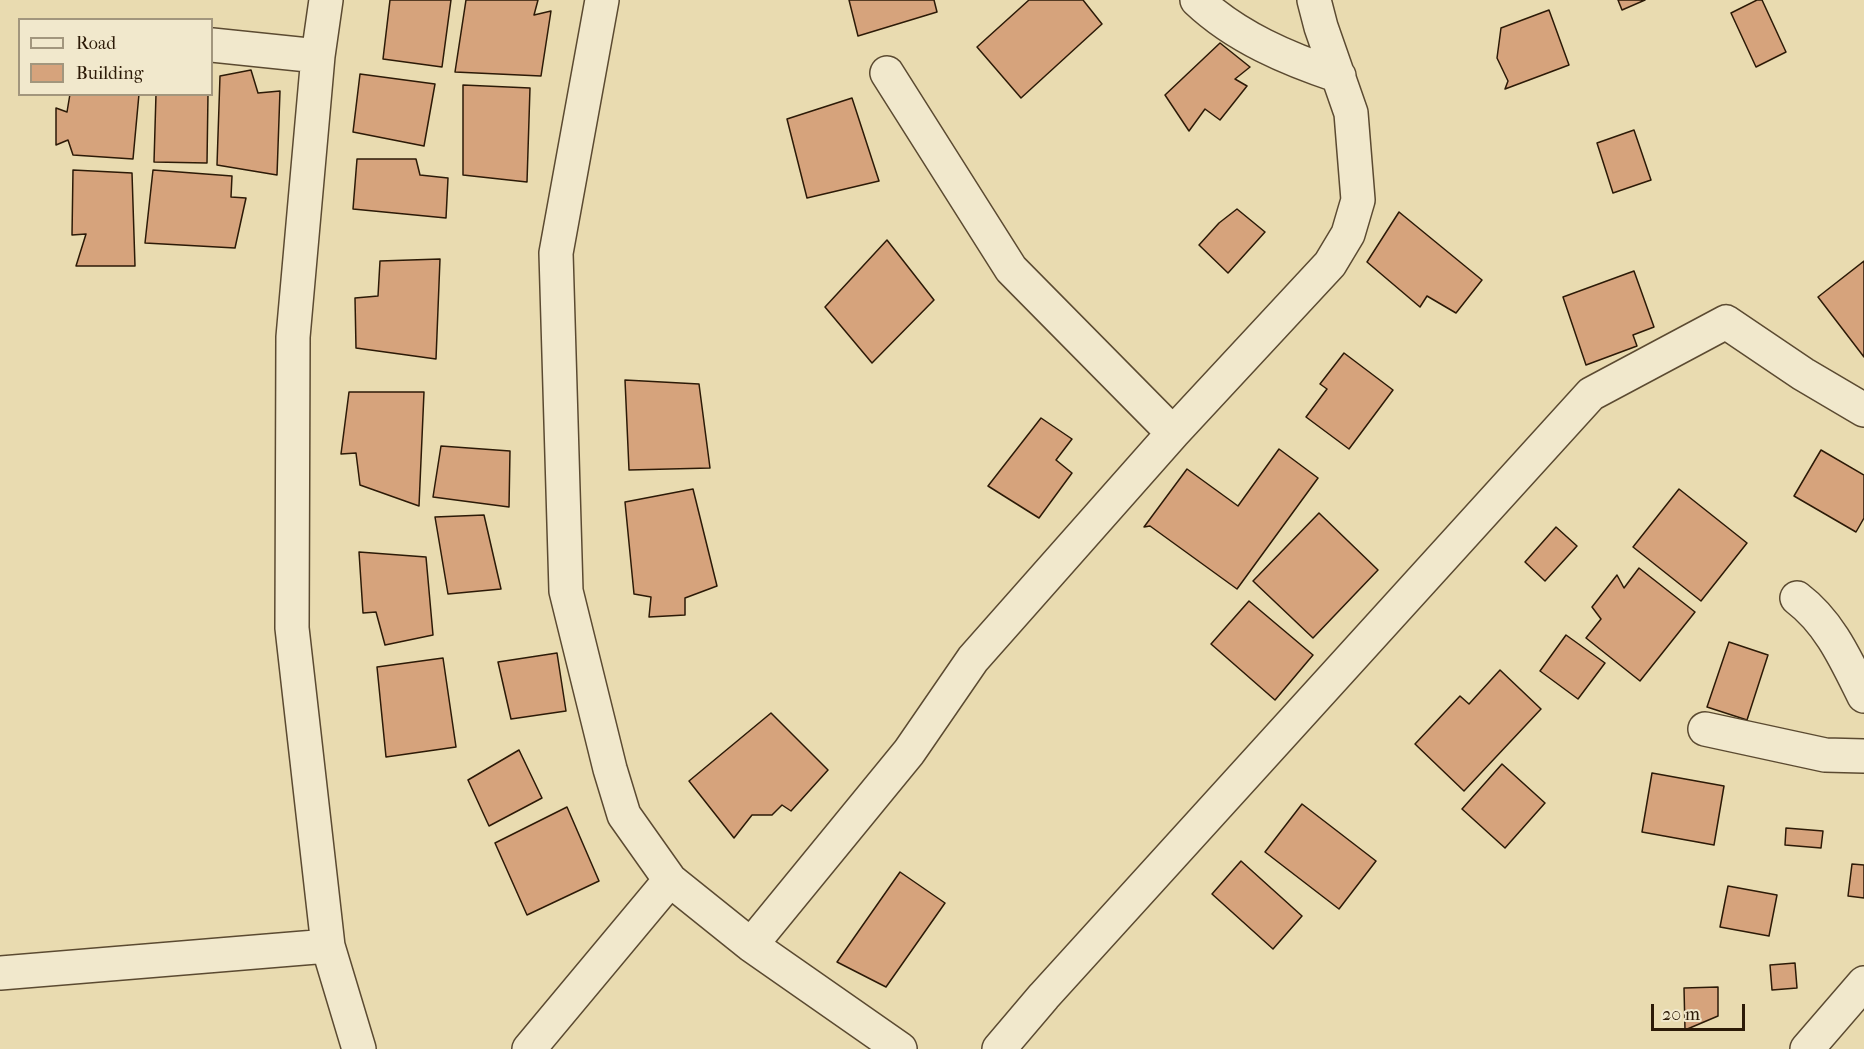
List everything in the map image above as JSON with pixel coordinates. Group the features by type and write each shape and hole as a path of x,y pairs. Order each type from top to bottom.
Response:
{"street":[{"path":"326,0 318,56 293,337 292,628 328,946 359,1049"},
{"path":"602,0 556,254 566,591 610,768 624,815 670,879 751,945 900,1049"},
{"path":"1197,0 1240,33 1296,62 1338,76"},
{"path":"751,945 909,752 973,659 1173,433 1330,264 1348,234 1358,200 1351,112 1320,27 1314,0"},
{"path":"213,45 318,56"},
{"path":"887,73 1011,269 1173,433"},
{"path":"999,1049 1044,996 1591,394 1726,322 1803,374 1864,410"},
{"path":"1797,598 1810,608 1841,648 1864,696"},
{"path":"1705,729 1825,755 1864,756"},
{"path":"529,1049 670,879"},
{"path":"0,974 328,946"},
{"path":"1807,1049 1864,983"}],"building":[{"path":"390,0 451,0 442,67 383,59"},
{"path":"466,0 538,0 534,15 551,11 541,76 455,72"},
{"path":"849,0 934,0 937,12 858,36"},
{"path":"1029,0 1083,0 1102,24 1021,98 977,47"},
{"path":"1618,0 1645,0 1622,10"},
{"path":"1757,0 1762,0 1786,52 1756,67 1731,13"},
{"path":"1549,10 1569,65 1505,89 1508,81 1497,58 1501,28"},
{"path":"1220,43 1250,67 1235,79 1247,86 1220,120 1205,109 1189,131 1165,95"},
{"path":"251,70 258,93 280,91 277,175 217,165 220,76"},
{"path":"360,74 435,84 424,146 353,132"},
{"path":"463,85 530,88 527,182 463,175"},
{"path":"70,96 139,96 133,159 73,155 68,140 56,145 56,108 67,112"},
{"path":"156,96 208,96 207,163 154,162"},
{"path":"852,98 879,181 807,198 787,119"},
{"path":"1634,130 1651,180 1613,193 1597,143"},
{"path":"357,159 416,159 420,175 448,178 446,218 353,209"},
{"path":"73,170 132,173 135,266 76,266 86,234 72,235"},
{"path":"153,170 232,176 231,197 246,198 235,248 145,243"},
{"path":"1237,209 1265,232 1228,273 1199,245 1219,223"},
{"path":"1399,212 1482,280 1456,313 1427,296 1420,307 1367,262"},
{"path":"887,240 934,300 872,363 825,307"},
{"path":"440,259 436,359 356,348 355,298 378,296 380,261"},
{"path":"1864,261 1864,357 1818,297"},
{"path":"1634,271 1654,327 1633,335 1637,346 1586,365 1563,297"},
{"path":"1344,353 1393,390 1349,449 1306,417 1327,389 1320,384"},
{"path":"625,380 699,384 710,468 629,470"},
{"path":"349,392 424,392 419,506 360,485 356,453 341,454"},
{"path":"1041,418 1072,439 1056,460 1072,473 1039,518 988,486"},
{"path":"441,446 510,451 509,507 433,497"},
{"path":"1279,449 1318,478 1237,589 1150,526 1144,527 1187,469 1238,506"},
{"path":"1821,450 1864,475 1864,518 1856,532 1794,496"},
{"path":"693,489 717,586 685,598 685,615 649,617 651,597 634,594 625,502"},
{"path":"1679,489 1747,543 1701,601 1633,547"},
{"path":"1319,513 1378,570 1313,638 1253,581"},
{"path":"484,515 501,589 448,594 435,517"},
{"path":"1556,527 1577,546 1545,581 1525,562"},
{"path":"359,552 426,557 433,635 385,645 376,612 363,613"},
{"path":"1639,568 1695,612 1640,681 1586,638 1601,619 1592,607 1617,575 1624,588"},
{"path":"1249,601 1313,655 1275,700 1211,644"},
{"path":"1566,635 1605,663 1578,699 1540,671"},
{"path":"1729,642 1768,655 1747,720 1707,707"},
{"path":"557,653 566,711 511,719 498,662"},
{"path":"443,658 456,747 386,757 377,667"},
{"path":"1500,670 1541,709 1464,791 1415,744 1460,696 1469,704"},
{"path":"771,713 828,770 791,811 782,805 772,815 752,815 734,838 689,781"},
{"path":"519,750 542,798 489,826 468,780"},
{"path":"1502,764 1545,803 1505,848 1462,809"},
{"path":"1652,773 1724,786 1714,845 1642,832"},
{"path":"1302,804 1376,861 1339,909 1265,852"},
{"path":"567,807 599,881 527,915 495,843"},
{"path":"1786,828 1823,831 1821,848 1785,845"},
{"path":"1241,861 1302,916 1273,949 1212,894"},
{"path":"1852,864 1864,865 1864,898 1848,896"},
{"path":"900,872 945,903 886,987 837,962"},
{"path":"1728,886 1777,895 1769,936 1720,927"},
{"path":"1795,963 1797,988 1772,990 1770,965"},
{"path":"1718,987 1718,1016 1685,1030 1684,988"}]}
